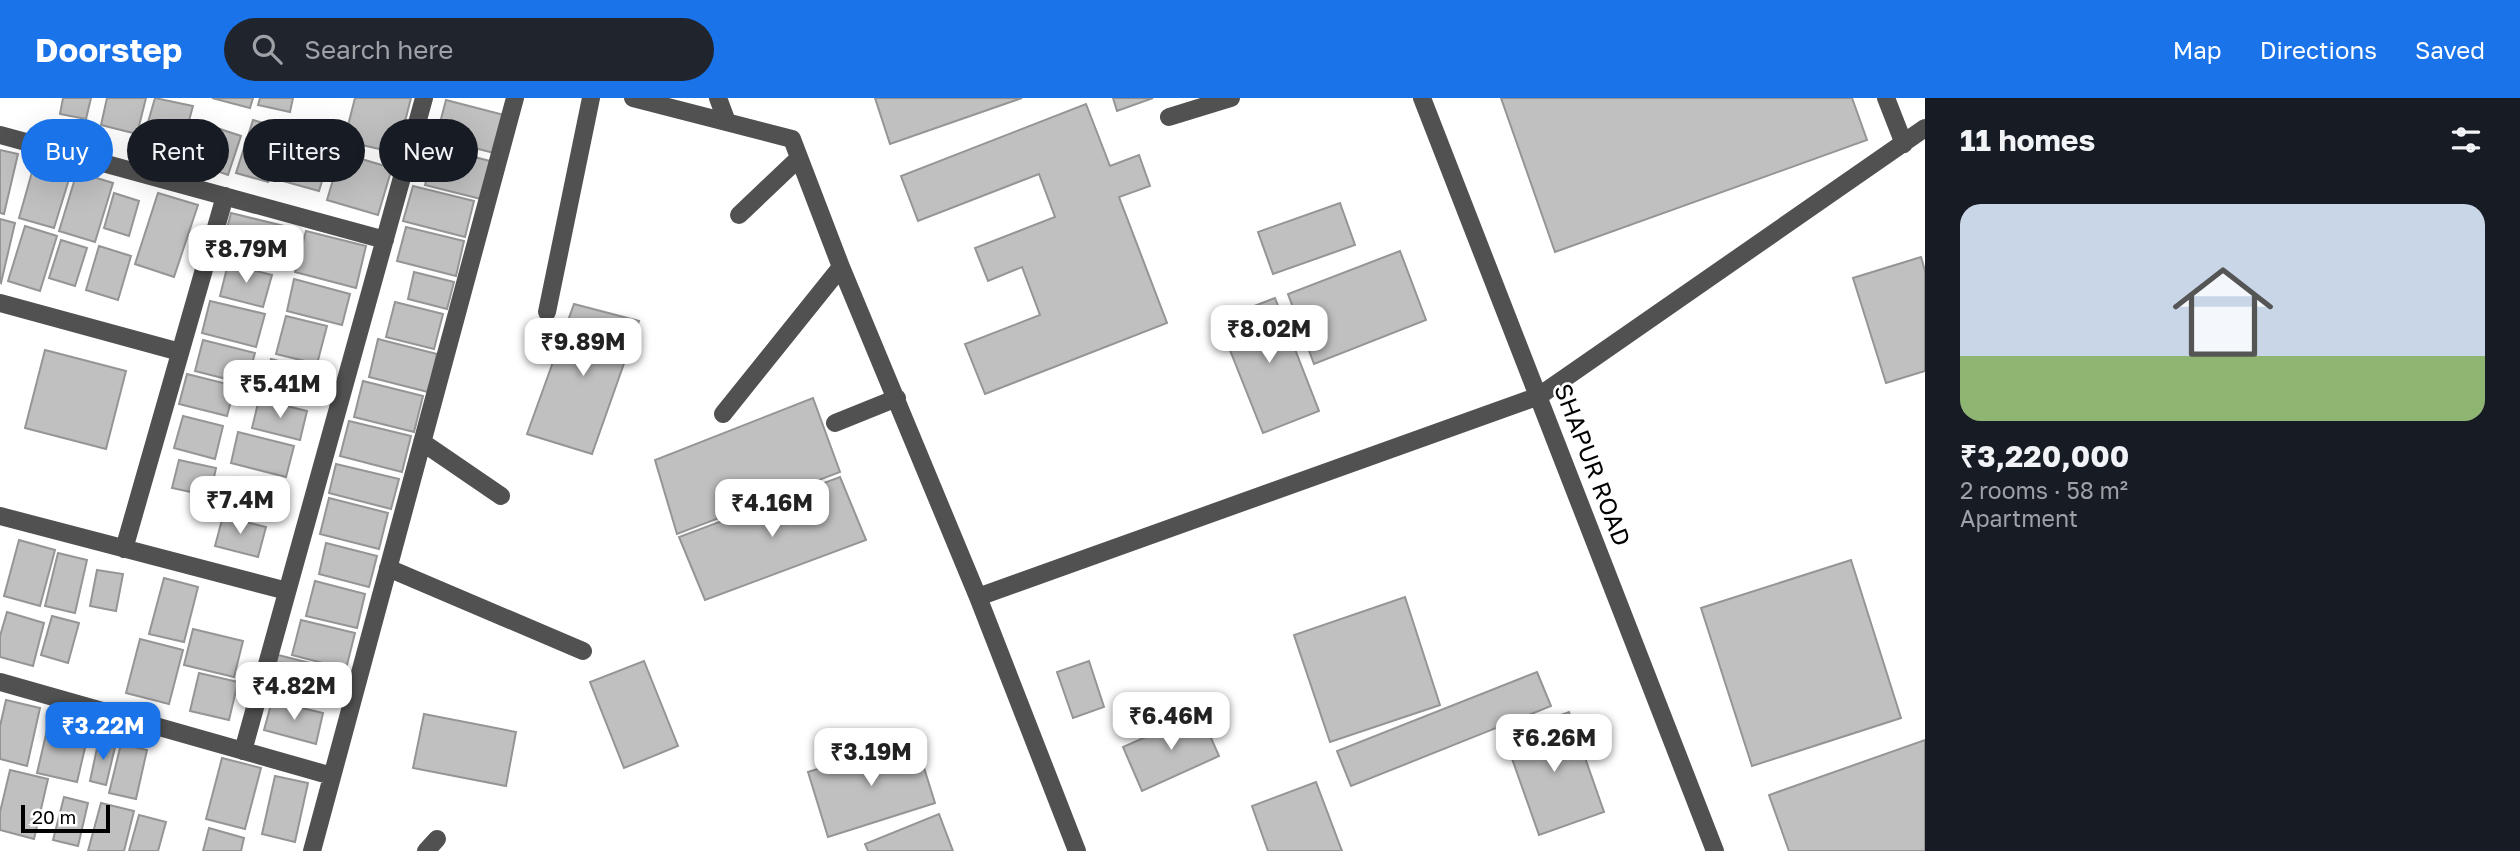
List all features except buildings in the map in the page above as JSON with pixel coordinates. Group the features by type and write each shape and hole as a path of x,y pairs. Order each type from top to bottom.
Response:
{"street":[{"path":"243,751 424,98"},
{"path":"312,851 515,98"},
{"path":"547,312 591,98"},
{"path":"633,98 792,139 841,267 978,597 1077,851"},
{"path":"718,98 727,122"},
{"path":"1169,117 1231,98"},
{"name":"SHAPUR ROAD","path":"1422,98 1714,851"},
{"path":"1886,98 1903,144"},
{"path":"978,597 1539,397 1925,128"},
{"path":"0,135 384,240"},
{"path":"739,215 800,158"},
{"path":"124,549 225,196"},
{"path":"723,414 841,267"},
{"path":"0,303 180,352"},
{"path":"835,423 897,398"},
{"path":"422,442 501,496"},
{"path":"0,516 287,591"},
{"path":"388,568 583,651"},
{"path":"0,682 332,776"}]}
